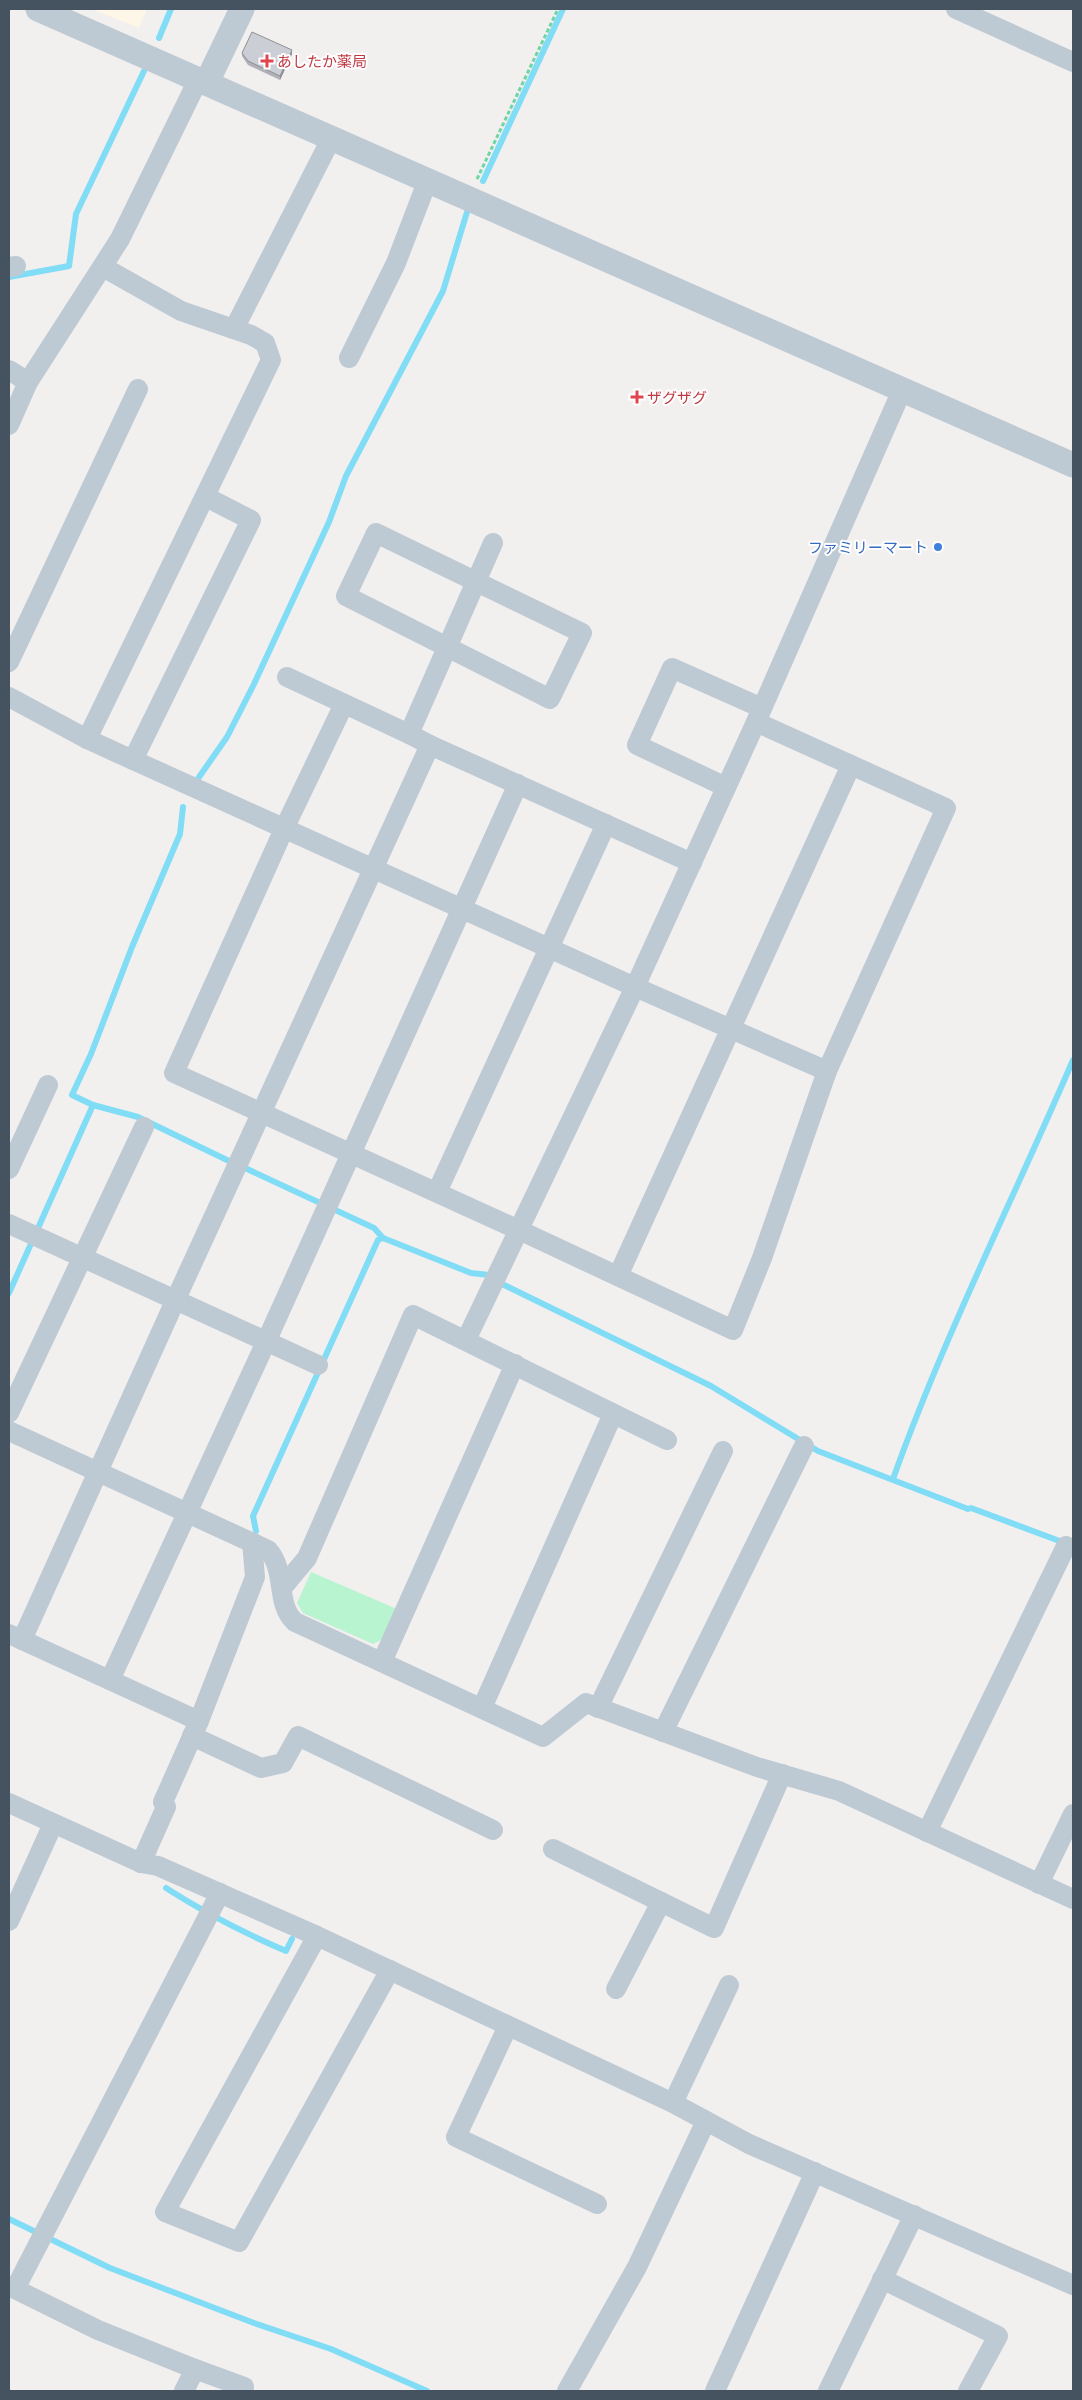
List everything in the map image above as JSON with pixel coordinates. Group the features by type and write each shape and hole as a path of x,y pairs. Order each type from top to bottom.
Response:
{"street":[{"path":"38,9 204,80 467,200 1073,465"},
{"path":"9,425 28,382 120,239 242,9"},
{"path":"956,9 1073,62"},
{"path":"234,329 331,139"},
{"path":"348,358 396,263 427,182"},
{"path":"87,739 271,360 265,343 234,329 182,311 103,267"},
{"path":"9,370 28,382"},
{"path":"9,662 138,389"},
{"path":"466,1340 635,987 692,863 902,390"},
{"path":"133,760 251,520 206,497"},
{"path":"376,533 582,633 550,699 447,648 346,596 376,533"},
{"path":"409,734 494,543"},
{"path":"344,704 284,829 174,1073 437,1192 733,1330 762,1258 827,1071 946,808 851,765 672,668 637,746 726,787"},
{"path":"287,677 430,745 692,863"},
{"path":"9,697 87,739 461,909 827,1071"},
{"path":"430,745 98,1472 15,1637 110,1680 198,1734 261,1768 283,1763 298,1736 493,1830"},
{"path":"618,1276 851,765"},
{"path":"110,1680 266,1342 518,784"},
{"path":"437,1192 606,824"},
{"path":"9,1169 48,1085"},
{"path":"144,1127 82,1258 9,1428 98,1472 268,1550 275,1557 280,1571 287,1615 295,1622 543,1737 586,1703 782,1774 839,1791 1073,1900"},
{"path":"9,1224 318,1365"},
{"path":"282,1588 307,1558 413,1314 666,1440"},
{"path":"382,1662 515,1364"},
{"path":"482,1708 613,1414"},
{"path":"663,1732 804,1446"},
{"path":"598,1708 723,1452"},
{"path":"141,1863 166,1807 163,1802 198,1734 255,1577 252,1542"},
{"path":"927,1832 1066,1546"},
{"path":"553,1849 714,1928 782,1774"},
{"path":"9,1803 141,1863 158,1866 317,1936 674,2103 749,2144 1073,2285"},
{"path":"1039,1884 1073,1814"},
{"path":"9,1920 53,1824"},
{"path":"220,1893 42,2236 12,2288 98,2330 244,2387"},
{"path":"616,1989 661,1902"},
{"path":"317,1936 165,2212 239,2242 390,1970"},
{"path":"674,2103 729,1986"},
{"path":"508,2026 456,2137 597,2204"},
{"path":"567,2391 637,2267 706,2121"},
{"path":"715,2391 815,2172"},
{"path":"828,2391 914,2215"},
{"path":"882,2279 998,2336 968,2391"},
{"path":"184,2391 195,2369"}],"path":[{"path":"467,200 558,9"}],"shaded area":[{"path":"92,9 147,9 139,28"}],"green space":[{"path":"311,1572 397,1609 383,1639 373,1644 303,1613 297,1603"}],"building":[{"name":"あしたか薬局","path":"252,32 292,50 280,76 248,61 242,53"}],"waterway":[{"path":"159,38 171,9"},
{"path":"483,181 563,9"},
{"path":"9,277 69,266 76,214 144,71"},
{"path":"197,780 227,737 254,684 329,522 346,476 443,291 467,212"},
{"path":"9,1293 93,1105 72,1095 91,1054 132,947 180,834 183,807"},
{"path":"893,1479 934,1373 1073,1060"},
{"path":"93,1105 138,1117 229,1161"},
{"path":"245,1168 374,1228 383,1238 471,1273 489,1275 502,1284 711,1386 818,1451 968,1509 971,1508 1065,1543"},
{"path":"256,1531 253,1516 378,1240 383,1238"},
{"path":"166,1888 225,1922 286,1951 292,1939"},
{"path":"9,2219 110,2268 254,2323 331,2349 427,2391"}],"place":[{"name":"あしたか薬局","path":"267,61"},
{"name":"ザグザグ","path":"637,397"},
{"name":"ファミリーマート","path":"938,547"}]}
